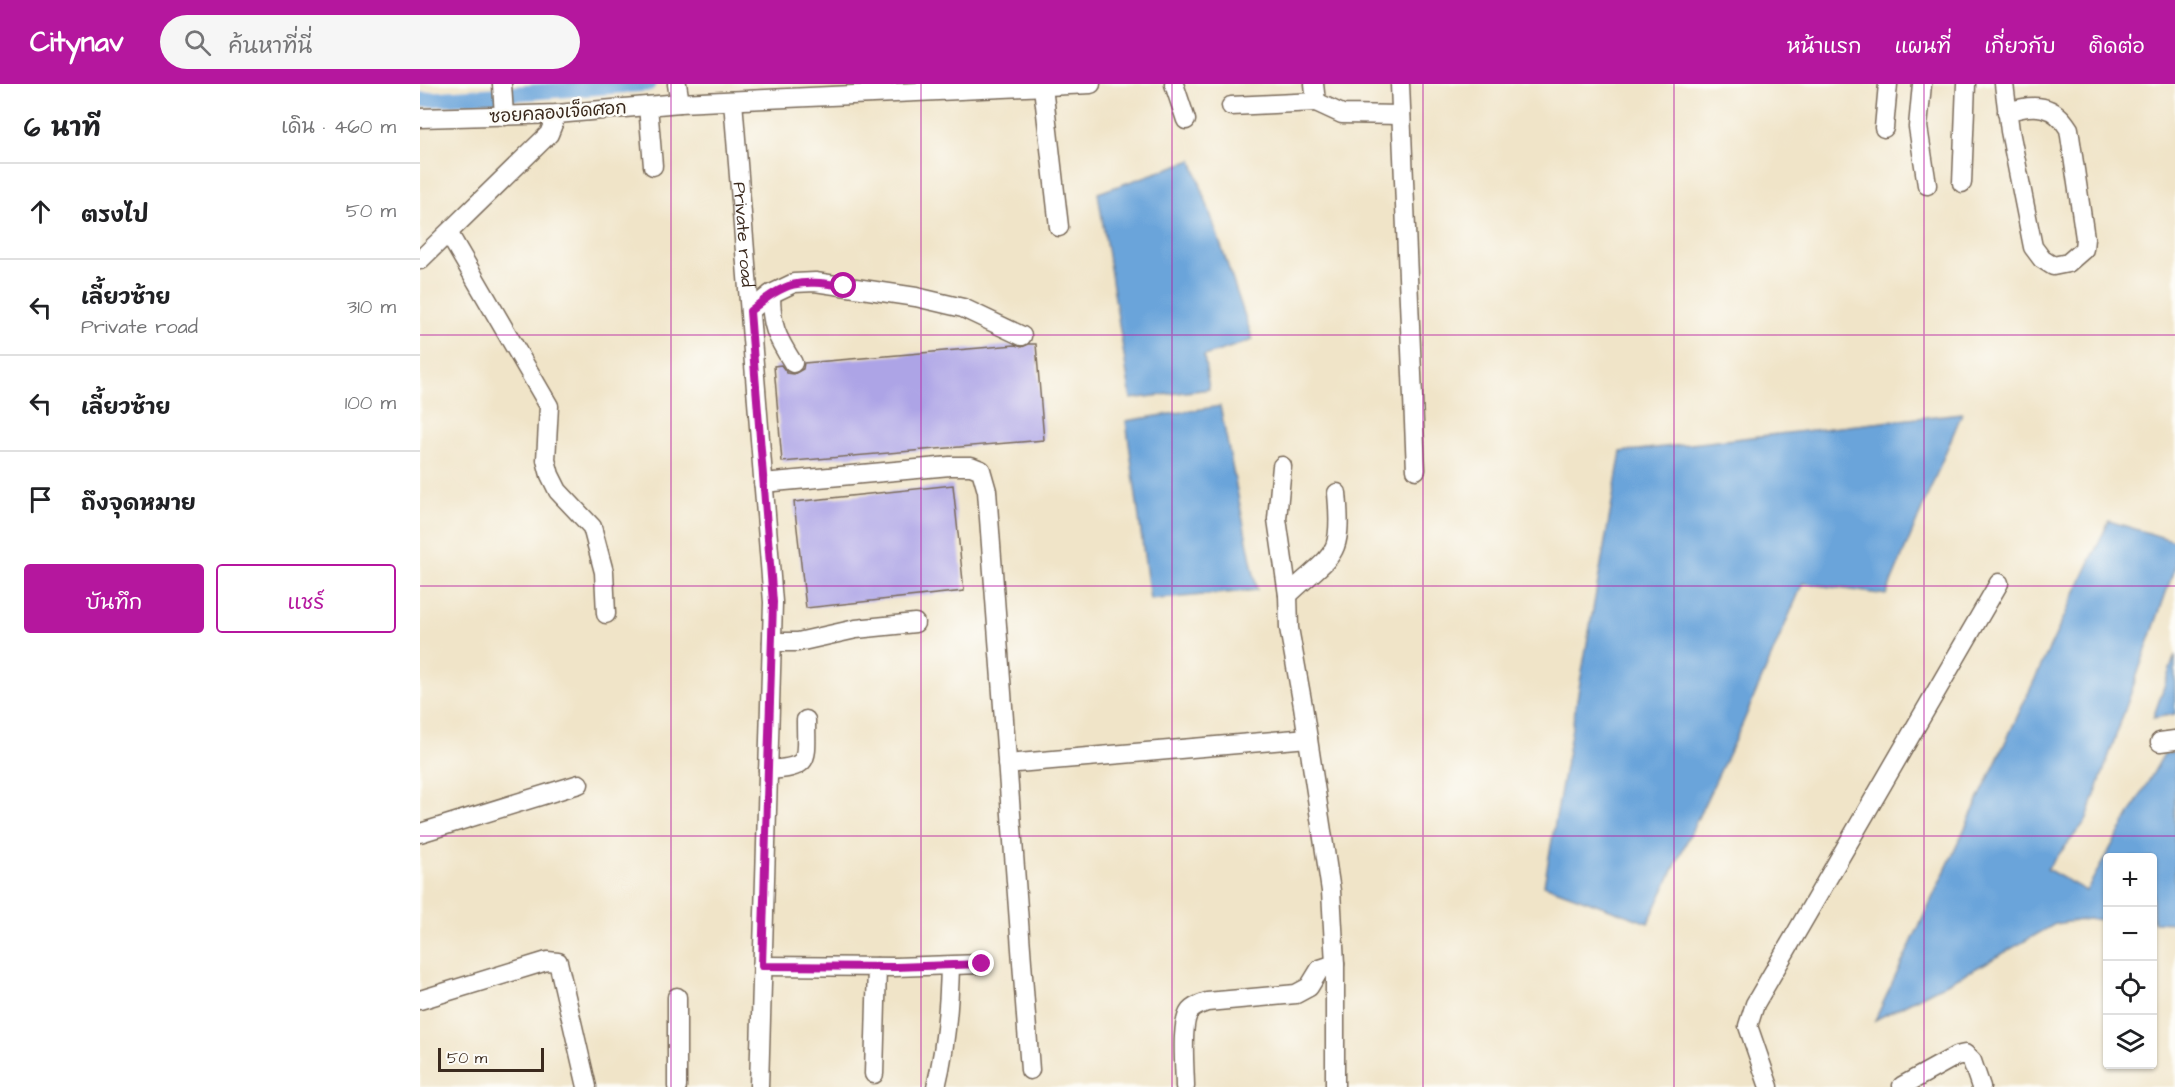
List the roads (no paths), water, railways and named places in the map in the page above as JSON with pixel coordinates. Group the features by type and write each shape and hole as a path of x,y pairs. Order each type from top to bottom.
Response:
{"street":[{"path":"502,84 504,112"},
{"name":"ซอยคลองเจ็ดศอก","path":"420,118 504,112 556,114 648,106 679,94 733,101 936,88 1090,84"},
{"path":"1174,84 1186,120"},
{"path":"1314,84 1316,102"},
{"path":"1400,84 1416,470"},
{"path":"1884,128 1888,84"},
{"path":"1922,84 1918,127 1927,185"},
{"path":"1962,183 1966,84"},
{"path":"2004,84 2007,111 2034,247 2042,259 2053,266 2068,263 2084,249 2085,238 2068,129 2061,117 2047,109 2033,106 2007,111"},
{"path":"1043,87 1059,226"},
{"name":"Private road","path":"733,101 773,591 759,1087"},
{"path":"1231,106 1316,102 1342,114 1401,115"},
{"path":"648,106 653,166"},
{"path":"420,260 549,134 556,114"},
{"path":"449,234 549,406 546,460 550,475 558,491 592,527 604,572 606,614"},
{"path":"750,311 771,294 794,283 815,282 916,297 963,308 1022,336"},
{"path":"771,294 771,321 774,333 793,363"},
{"path":"763,483 950,466 971,466 981,470 987,491 1030,1070"},
{"path":"1282,466 1277,519 1288,595 1289,628 1331,891 1335,964 1335,1087"},
{"path":"1288,595 1330,558 1337,545 1340,527 1336,493"},
{"path":"1769,1087 1748,1026 1755,1004 1999,583"},
{"path":"772,642 798,642 856,629 915,623"},
{"path":"768,770 793,769 802,764 806,755 806,720"},
{"path":"1007,764 1308,738"},
{"path":"420,833 579,784"},
{"path":"420,1000 547,961 558,962 562,971 587,1087"},
{"path":"762,966 877,967 982,964"},
{"path":"1185,1087 1184,1031 1188,1013 1195,1007 1207,1002 1296,994 1309,987 1320,969 1335,964"},
{"path":"936,1087 943,1062 950,966"},
{"path":"874,1074 877,967"},
{"path":"677,997 677,1087"},
{"path":"1902,1086 1965,1054 1972,1061 1981,1087"}],"water":[{"path":"1192,160 1253,340 1204,356 1209,389 1131,399 1098,193"},
{"path":"1220,406 1257,590 1150,600 1126,421"},
{"path":"1962,413 1886,595 1803,583 1742,725 1648,923 1544,885 1621,452"},
{"path":"2109,521 2175,541 2175,567 2086,821 2047,869 2086,891 2103,861 2103,920 2088,919 2055,924 1984,964 1875,1020"},
{"path":"2175,655 2175,714 2153,718"},
{"path":"2175,752 2175,923 2157,922 2157,853 2108,853 2164,754"}],"waterway":[{"path":"420,100 648,84"}]}
